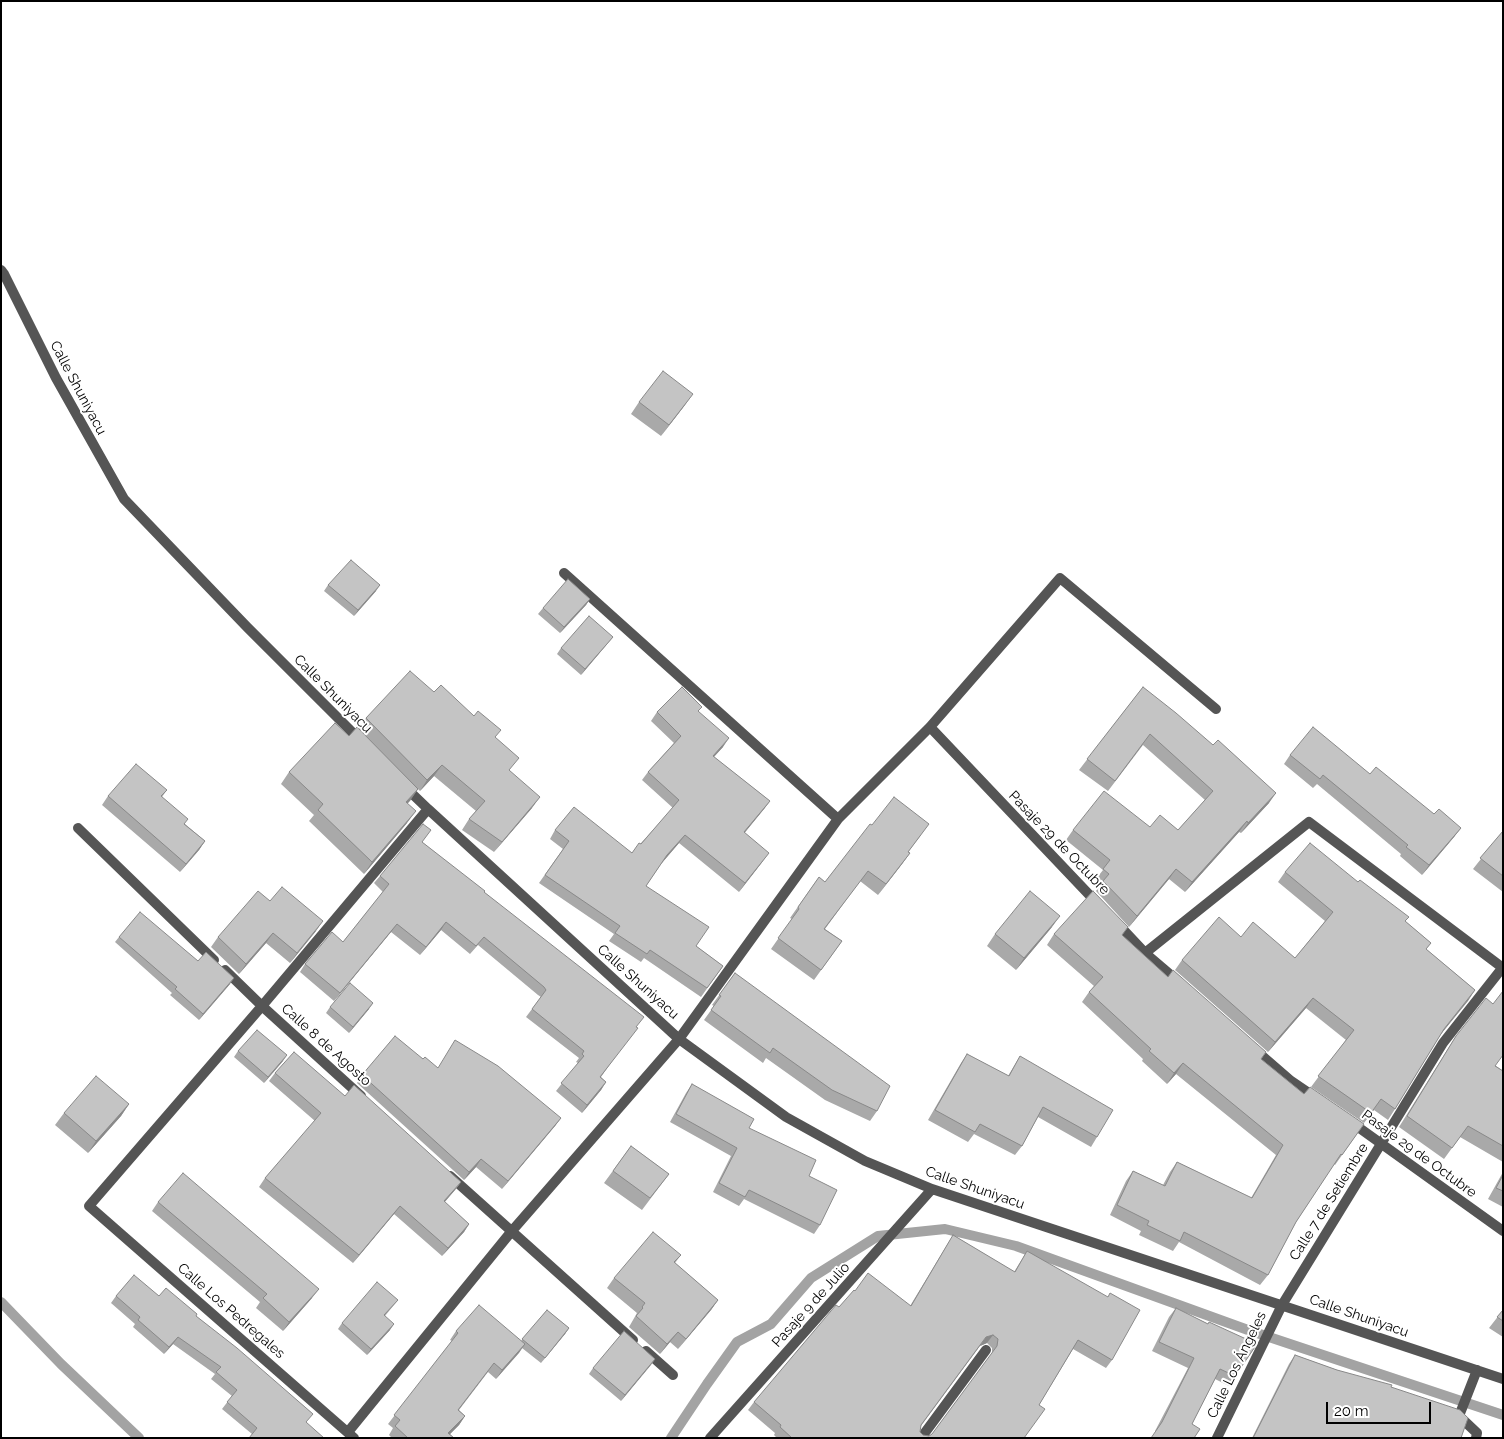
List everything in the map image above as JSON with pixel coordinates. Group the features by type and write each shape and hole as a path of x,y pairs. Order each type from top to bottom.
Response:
{"street":[{"name":"Calle Shuniyacu","path":"1,270 56,378 124,499 365,746"},
{"path":"564,573 838,819"},
{"path":"351,1435 512,1232 679,1039 838,819 930,727 1060,578 1216,709"},
{"name":"Pasaje 29 de Octubre","path":"930,727 1145,953 1189,991"},
{"name":"Calle Shuniyacu","path":"400,781 428,809 679,1039 786,1117 865,1161 932,1190 1503,1379"},
{"path":"262,1006 428,809"},
{"path":"1145,953 1309,822 1503,967"},
{"name":"Calle 8 de Agosto","path":"78,828 262,1006 372,1106"},
{"name":"Calle 7 de Setiembre","path":"1282,1305 1443,1043 1503,967"},
{"name":"Calle Los Pedregales","path":"262,1006 89,1206 351,1435"},
{"path":"1247,1042 1291,1081 1324,1103"},
{"name":"Pasaje 29 de Octubre","path":"1340,1115 1503,1231"},
{"path":"446,1172 673,1375"},
{"name":"Pasaje 9 de Julio","path":"710,1438 932,1190"},
{"name":"Calle Los Ángeles","path":"1217,1438 1282,1305"},
{"path":"921,1438 986,1350"},
{"path":"1476,1438 1477,1433 1459,1416 1477,1370"}],"building":[{"path":"663,371 693,394 669,425 639,402"},
{"path":"351,560 380,585 358,610 328,585"},
{"path":"568,579 590,599 564,627 543,608"},
{"path":"589,616 613,637 585,669 561,648"},
{"path":"410,671 434,692 441,685 474,716 478,711 501,730 495,737 519,758 509,770 540,797 502,842 469,819 485,801 442,765 427,780 366,718"},
{"path":"682,687 702,707 698,711 729,738 713,756 770,801 744,832 769,853 745,883 685,835 667,855 646,886 709,927 696,946 723,966 707,988 650,950 647,954 615,933 620,926 545,875 569,841 555,830 574,807 632,853 679,800 648,772 681,736 657,712"},
{"path":"1143,687 1213,745 1218,740 1276,793 1248,823 1247,821 1192,882 1176,869 1137,916 1103,881 1109,874 1103,869 1110,860 1073,830 1104,791 1150,827 1160,815 1178,830 1213,791 1150,734 1115,781 1087,759"},
{"path":"335,723 349,736 357,727 418,789 406,802 416,811 372,862 318,810 323,804 289,772"},
{"path":"1313,727 1370,774 1376,767 1434,814 1439,809 1461,828 1429,865 1406,847 1408,845 1323,775 1320,779 1290,755"},
{"path":"136,764 167,790 161,796 188,819 184,824 205,841 186,864 108,796"},
{"path":"894,797 929,824 886,884 868,871 824,929 842,941 821,970 778,938 819,877 825,882 870,824 872,825"},
{"path":"423,824 431,830 422,842 644,1017 636,1027 638,1028 600,1077 606,1082 587,1105 561,1083 584,1056 582,1054 584,1051 532,1009 546,990 544,987 484,937 476,946 446,922 426,947 397,924 340,993 305,964 332,932 343,942 389,884 380,876"},
{"path":"1503,831 1503,876 1480,858"},
{"path":"1310,843 1358,882 1360,880 1409,917 1405,921 1431,943 1426,949 1475,990 1444,1029 1395,1109 1381,1099 1371,1113 1318,1076 1354,1030 1313,998 1275,1042 1182,960 1219,917 1241,937 1253,922 1295,958 1333,912 1285,872"},
{"path":"282,887 323,921 297,953 273,933 246,964 218,937 258,891 270,901"},
{"path":"1030,891 1060,916 1024,958 995,934"},
{"path":"1093,891 1128,927 1122,935 1168,977 1173,970 1266,1052 1261,1059 1304,1094 1310,1087 1364,1124 1341,1154 1296,1222 1268,1275 1184,1232 1180,1241 1147,1225 1149,1221 1117,1205 1133,1171 1165,1186 1177,1162 1252,1198 1283,1145 1183,1063 1174,1073 1149,1051 1151,1049 1089,992 1103,977 1054,934"},
{"path":"140,912 198,961 206,952 234,978 203,1014 175,989 177,987 119,937"},
{"path":"735,973 890,1086 877,1111 832,1090 773,1048 770,1053 711,1010"},
{"path":"350,983 373,1003 353,1027 330,1007"},
{"path":"1503,991 1503,1055 1495,1066 1503,1071 1503,1146 1468,1126 1452,1148 1407,1116 1456,1036 1486,998 1493,1004"},
{"path":"257,1030 287,1055 268,1077 238,1051"},
{"path":"395,1036 423,1059 425,1057 438,1068 455,1040 498,1066 561,1118 508,1181 481,1159 469,1172 362,1075"},
{"path":"294,1052 345,1096 354,1085 461,1182 444,1201 469,1224 448,1248 400,1206 359,1255 265,1178 321,1113 275,1073"},
{"path":"967,1054 1009,1076 1020,1056 1113,1110 1097,1137 1043,1107 1022,1146 980,1124 975,1132 935,1110"},
{"path":"96,1076 129,1104 96,1141 64,1113"},
{"path":"692,1084 754,1119 749,1128 816,1160 809,1176 837,1190 820,1225 749,1190 745,1197 719,1183 737,1148 676,1114"},
{"path":"631,1146 669,1174 650,1198 613,1171"},
{"path":"183,1173 319,1289 289,1322 263,1298 267,1294 158,1202"},
{"path":"1503,1175 1503,1191 1496,1188"},
{"path":"653,1232 681,1255 674,1262 718,1300 686,1339 678,1332 667,1344 636,1316 645,1303 614,1278"},
{"path":"953,1235 1015,1272 1027,1251 1108,1297 1110,1293 1140,1310 1112,1360 1078,1340 1039,1405 1045,1409 1024,1438 792,1438 780,1427 781,1425 754,1402 836,1305 839,1307 855,1291 868,1273 911,1306","holes":["993,1335 998,1339 997,1346 932,1434 929,1436 923,1435 920,1432 921,1425 986,1337"]},
{"path":"134,1275 159,1296 166,1288 197,1314 196,1316 237,1348 313,1414 306,1422 324,1438 249,1438 257,1428 227,1402 237,1390 216,1372 221,1367 178,1337 169,1347 138,1320 140,1317 116,1296"},
{"path":"377,1282 398,1300 384,1315 394,1324 371,1349 342,1323"},
{"path":"479,1305 525,1344 502,1370 494,1363 458,1410 465,1416 448,1433 454,1438 408,1438 395,1426 400,1420 394,1415 458,1333 456,1331"},
{"path":"1176,1308 1208,1324 1209,1322 1257,1344 1235,1376 1220,1369 1192,1424 1200,1429 1194,1438 1151,1438 1162,1422 1194,1358 1159,1342"},
{"path":"547,1310 569,1328 545,1358 522,1339"},
{"path":"1503,1310 1503,1321 1497,1317"},
{"path":"624,1331 655,1359 625,1395 593,1368"},
{"path":"1295,1355 1337,1370 1392,1385 1391,1387 1460,1410 1468,1418 1461,1438 1253,1438"}],"waterway":[{"path":"671,1438 737,1342 771,1324 811,1278 878,1236 945,1229 1016,1246 1248,1330 1503,1415"},
{"path":"1,1302 61,1364 139,1438"}]}
